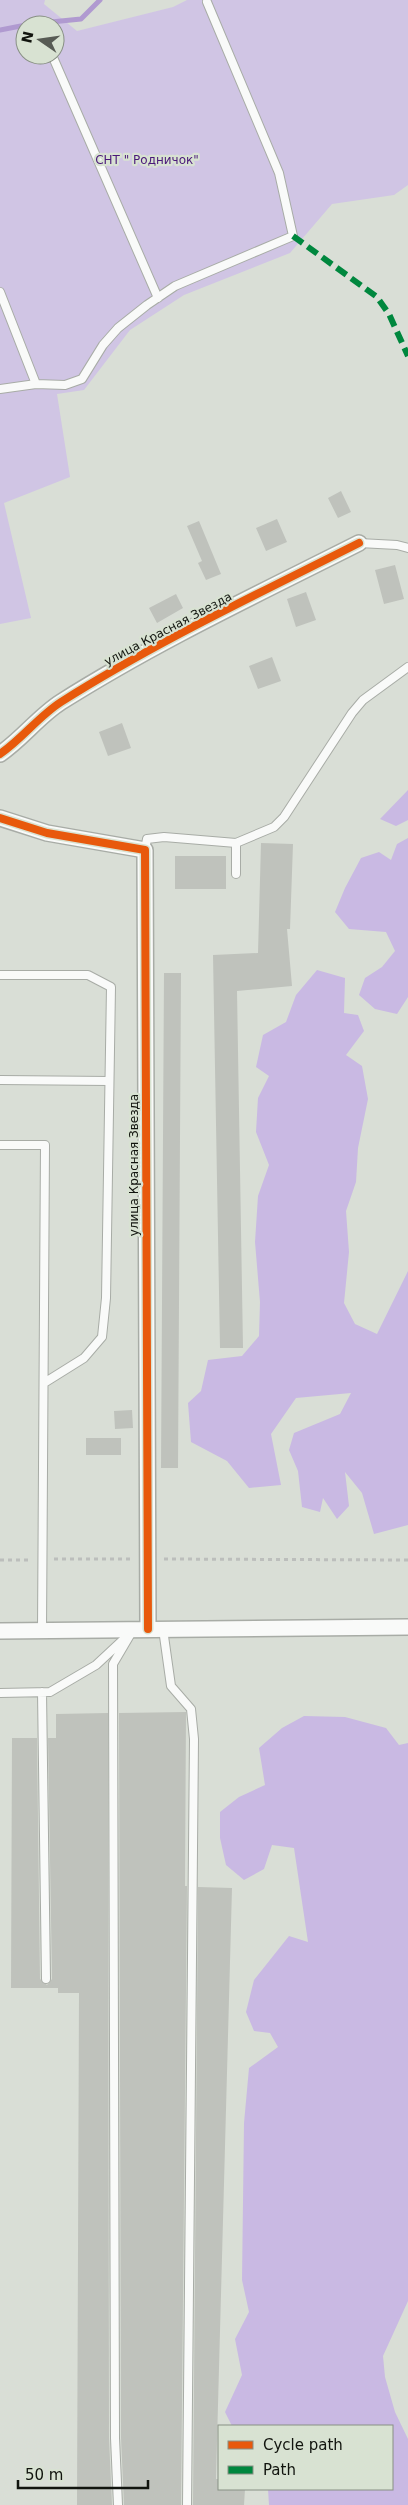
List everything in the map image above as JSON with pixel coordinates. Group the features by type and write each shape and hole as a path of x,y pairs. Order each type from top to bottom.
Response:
{"street":[{"name":"улица Красная Звезда","path":"0,754 16,743 58,704 141,654 359,543"},
{"path":"0,818 47,833 145,850"},
{"name":"улица Красная Звезда","path":"141,1630 148,1559 145,850"},
{"path":"0,1631 408,1627"}],"lane":[{"path":"0,388 36,384 65,385 82,379 103,345 118,328 175,286 293,236 279,173 207,2"},
{"path":"56,65 158,298"},
{"path":"0,292 36,384"},
{"path":"359,543 397,545 408,548"},
{"path":"145,850 147,840 164,837 236,843 274,827 296,801 352,713 364,700 408,667"},
{"path":"236,843 236,874"},
{"path":"0,975 88,975 110,987 106,1298 102,1337 84,1358 44,1383"},
{"path":"0,1080 109,1081"},
{"path":"0,1144 46,1145 42,1631"},
{"path":"163,1629 171,1686 191,1709 194,1739 187,2505"},
{"path":"0,1693 50,1692 96,1665 141,1630"},
{"path":"118,2505 115,2428 113,1664 141,1630"},
{"path":"42,1692 46,1979"}],"path":[{"path":"0,1560 39,1560"},
{"path":"49,1560 408,1560"}],"green space":[{"name":"СНТ \" Родничок\"","path":"0,0 45,0 44,4 57,15 15,15 15,65 65,65 65,21 77,31 173,7 187,0 408,0 408,185 394,195 332,204 290,253 184,295 130,330 84,390 57,394 70,477 4,503 31,618 0,624"}],"shaded area":[{"path":"408,790 408,820 396,826 380,819"},
{"path":"408,838 408,997 397,1014 375,1009 359,995 365,978 382,967 395,951 386,932 349,929 335,912 361,858 379,852 391,860 397,844"},
{"path":"317,970 345,978 344,1013 358,1015 364,1031 346,1055 362,1066 368,1099 358,1148 356,1182 346,1211 349,1252 344,1303 355,1324 377,1334 408,1271 408,1525 374,1534 362,1493 345,1472 349,1506 337,1519 323,1498 320,1512 302,1507 298,1471 289,1450 294,1433 340,1414 351,1393 296,1398 271,1434 281,1485 249,1488 227,1461 191,1442 188,1403 201,1391 208,1360 242,1356 259,1336 260,1302 255,1242 258,1196 269,1165 256,1132 258,1098 269,1076 256,1067 263,1035 286,1022 296,995"},
{"path":"304,1716 345,1717 386,1728 399,1745 408,1743 408,2301 383,2356 385,2377 395,2412 408,2439 408,2505 269,2505 268,2490 393,2490 393,2425 232,2425 225,2412 242,2375 235,2339 249,2312 242,2280 244,2123 249,2068 278,2047 270,2033 254,2031 246,2012 254,1980 289,1936 308,1942 294,1848 272,1845 264,1869 244,1880 226,1865 220,1838 220,1812 239,1797 265,1785 259,1748 282,1728"}],"building":[{"path":"341,491 351,512 338,518 328,498"},
{"path":"277,519 287,542 266,551 256,528"},
{"path":"199,521 221,574 206,580 198,563 202,561 187,526"},
{"path":"395,565 404,599 384,604 375,570"},
{"path":"306,592 316,620 296,627 287,599"},
{"path":"176,594 183,608 157,623 149,608"},
{"path":"272,657 281,681 258,689 249,666"},
{"path":"122,723 131,748 108,756 99,732"},
{"path":"261,843 293,844 290,929 287,929 292,986 237,991 243,1348 220,1348 213,955 258,953"},
{"path":"175,856 226,856 226,889 175,889"},
{"path":"164,973 181,973 178,1468 161,1468"},
{"path":"132,1410 133,1428 115,1429 114,1411"},
{"path":"86,1438 121,1438 121,1455 86,1455"},
{"path":"186,1712 185,1886 187,1886 181,2505 124,2505 121,2438 119,1713"},
{"path":"108,1713 109,2438 112,2505 77,2505 79,1993 58,1993 58,1988 11,1988 12,1738 37,1738 40,1979 47,1985 52,1979 48,1738 56,1738 56,1714"},
{"path":"198,1887 232,1888 216,2479 218,2479 218,2490 245,2490 244,2505 193,2505"}],"waterway":[{"path":"0,30 31,24 81,19 100,0"}],"marked path":[{"path":"293,236 377,297 389,314 408,356"}],"cycle path":[{"path":"0,754 53,708 97,680 208,619 359,543"},
{"path":"0,818 47,833 145,850 148,1629"}]}
